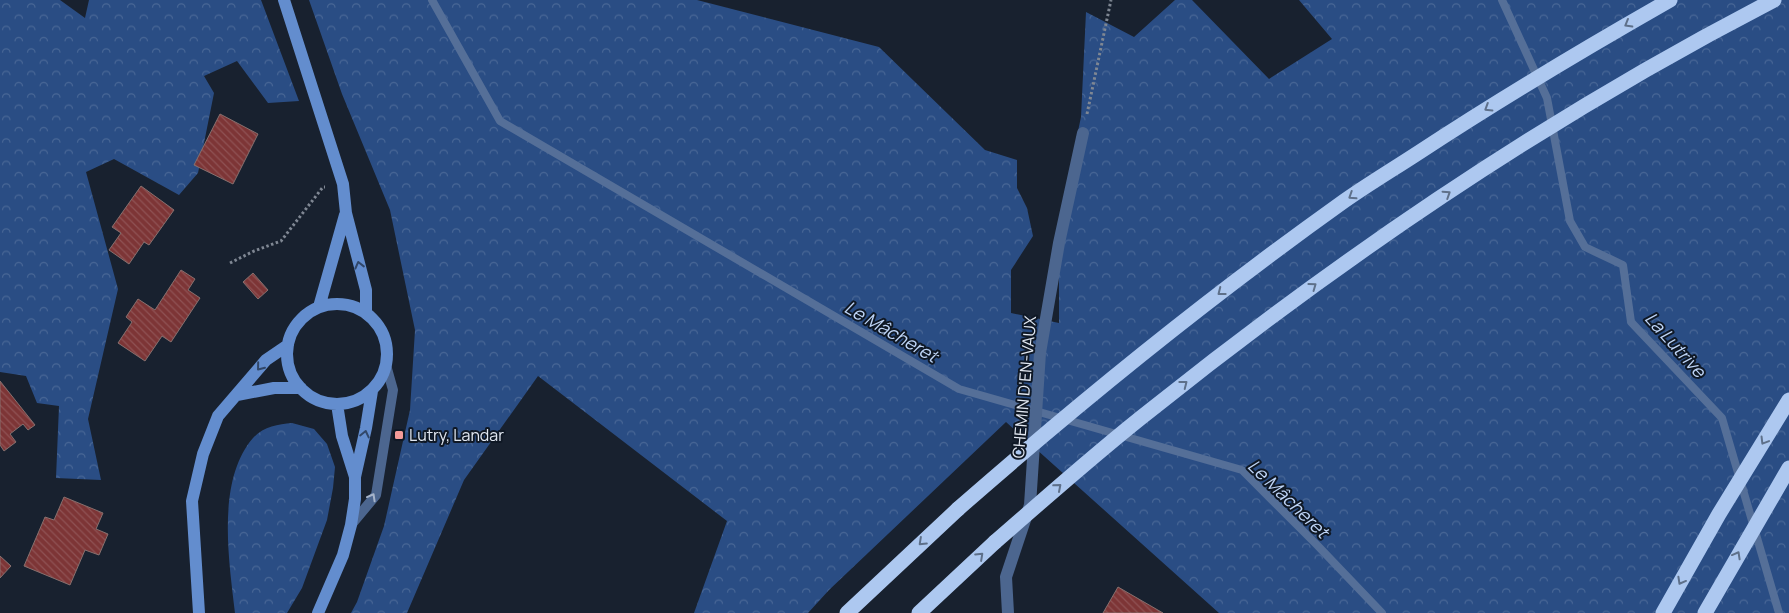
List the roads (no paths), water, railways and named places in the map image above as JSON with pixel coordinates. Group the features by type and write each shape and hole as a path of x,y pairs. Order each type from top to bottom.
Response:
{"highway":[{"path":"847,613 958,509 1044,434 1235,281 1342,202 1472,118 1579,52 1670,0"},
{"path":"919,613 995,542 1150,410 1350,258 1554,125 1671,56 1774,0"},
{"path":"1663,613 1719,514 1789,400"},
{"path":"1704,613 1789,468"}],"street":[{"path":"284,0 343,184 346,212 366,290 366,313"},
{"name":"CHEMIN D'EN-VAUX","path":"1008,613 1006,577 1030,505 1040,352 1059,243 1083,133"},
{"path":"319,307 346,212"},
{"path":"336,304 351,306 366,313 377,323 384,336 387,350 386,365 381,379 372,391 361,398 349,402 337,404 311,397 300,388 292,375 288,360 288,345 292,332 308,313 319,307 336,304"},
{"path":"199,613 192,500 203,454 218,416 266,360 288,345"},
{"path":"237,395 274,388 300,388"},
{"path":"318,613 343,555 351,525 355,499 355,477 372,391"},
{"path":"337,404 342,436 355,477"}],"lane":[{"path":"351,525 376,495 393,390 386,365"}],"waterway":[{"name":"Le Mâcheret","path":"432,0 500,121 959,389 1242,470 1382,613"},
{"name":"La Lutrive","path":"1502,0 1547,98 1570,221 1585,247 1623,265 1631,322 1722,418 1779,613"}],"place":[{"name":"Lutry, Landar","path":"399,435"}]}
